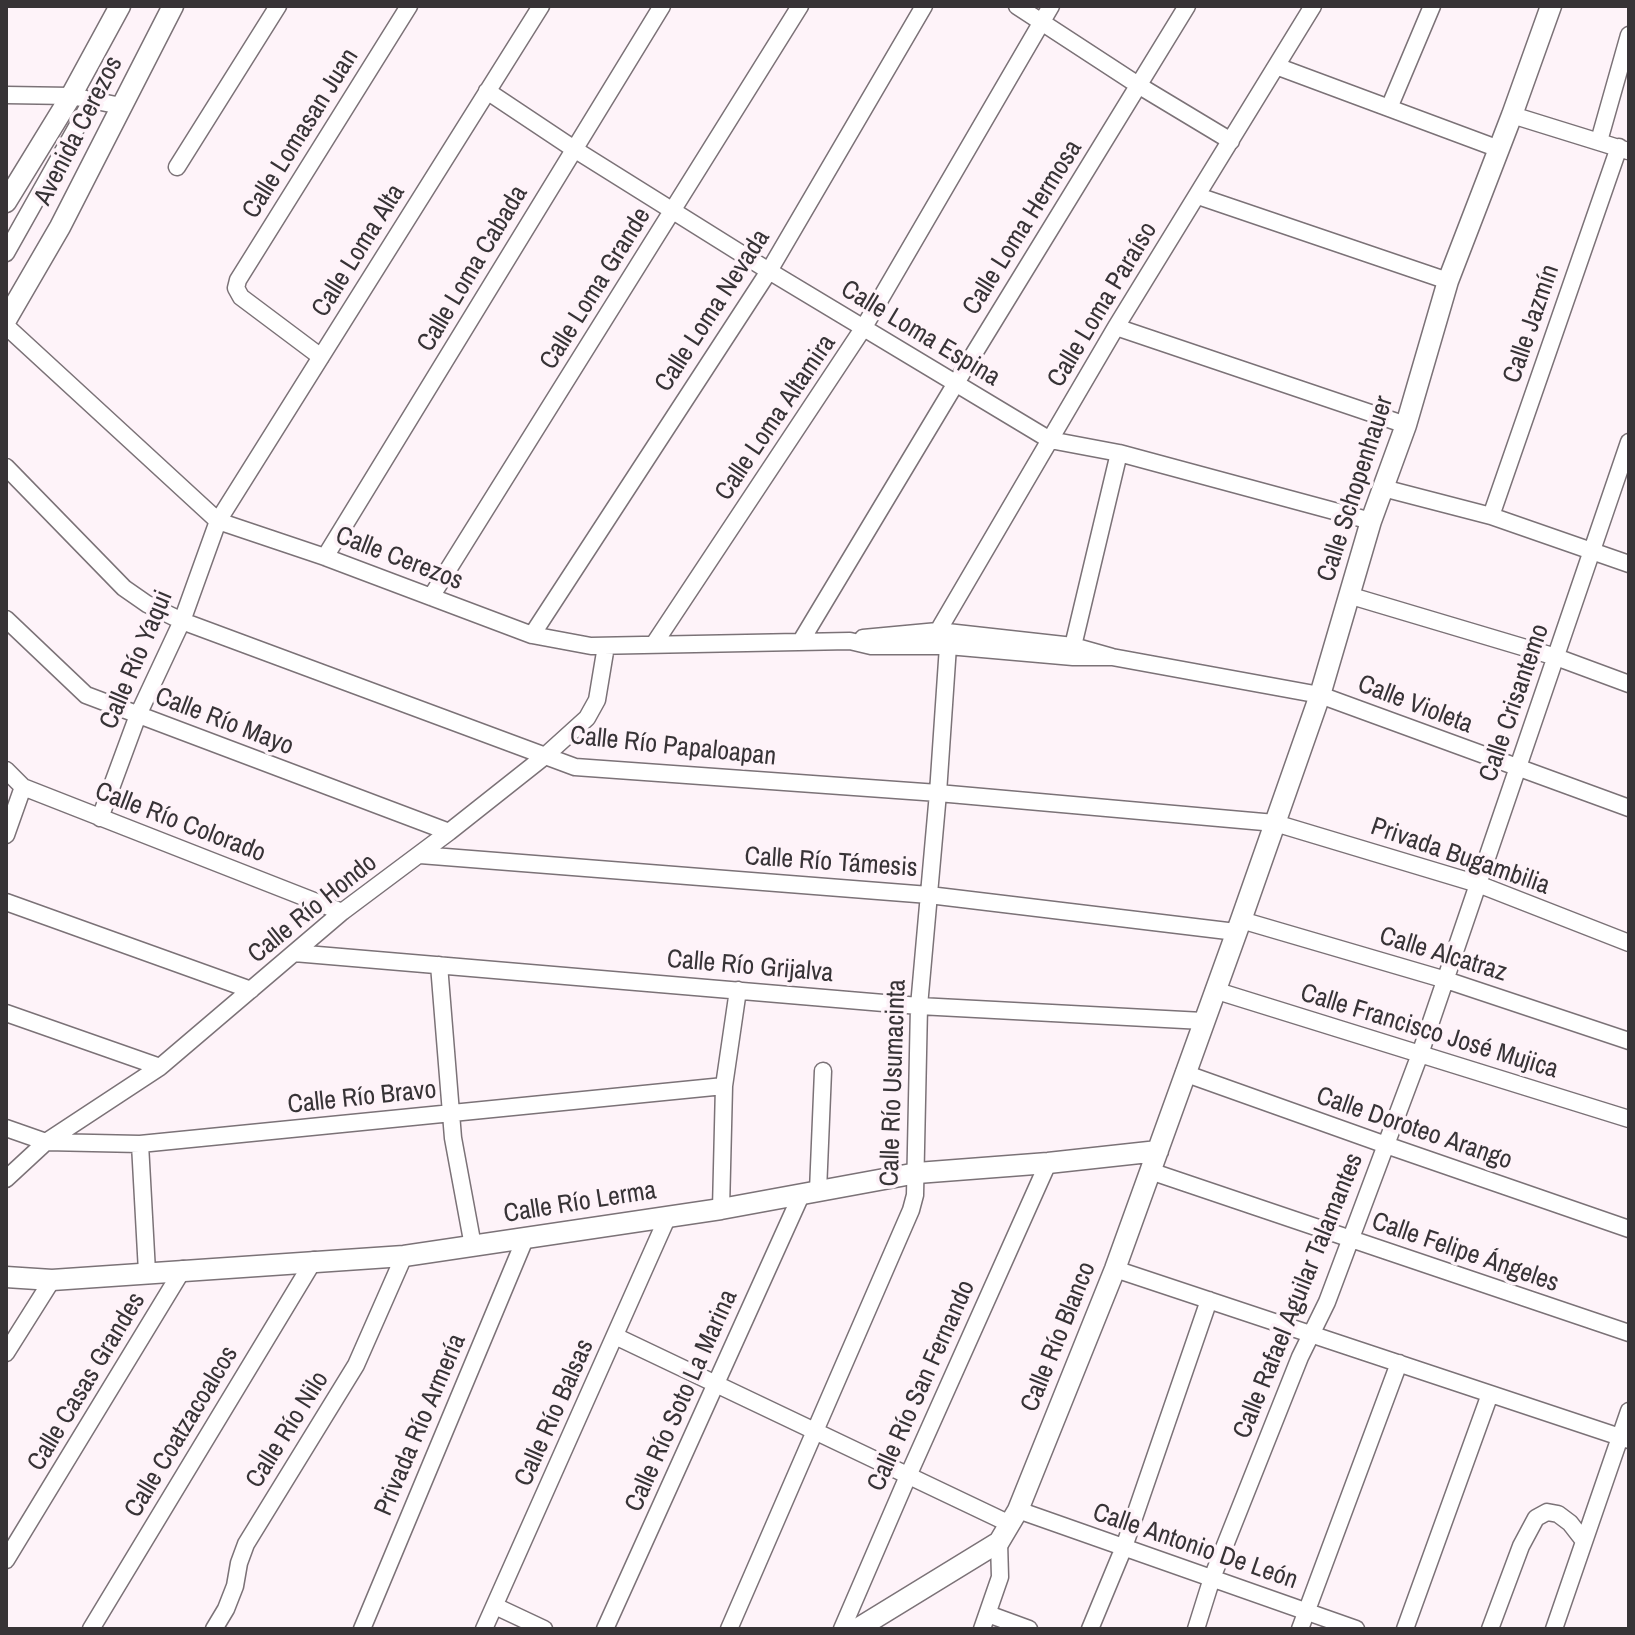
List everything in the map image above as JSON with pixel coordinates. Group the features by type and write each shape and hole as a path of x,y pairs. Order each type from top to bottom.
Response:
{"street":[{"name":"Avenida Cerezos","path":"6,202 71,96 120,6"},
{"name":"Avenida Cerezos","path":"6,323 60,227 173,6"},
{"path":"177,167 278,6"},
{"name":"Calle Lomasan Juan","path":"321,357 241,297 236,288 238,280 409,6"},
{"name":"Calle Loma Alta","path":"218,521 541,6"},
{"name":"Calle Loma Cabada","path":"325,557 662,6"},
{"name":"Calle Loma Grande","path":"431,597 800,6"},
{"name":"Calle Loma Nevada","path":"532,635 769,271 924,6"},
{"path":"1017,6 1231,141"},
{"name":"Calle Loma Altamira","path":"654,644 864,327 1051,6"},
{"name":"Calle Loma Hermosa","path":"801,641 1187,6"},
{"name":"Calle Loma Paraíso","path":"938,631 1116,327 1313,6"},
{"path":"1389,108 1432,6"},
{"name":"Calle Schopenhauer","path":"1214,990 1320,695 1348,595 1406,425 1448,281 1551,6"},
{"path":"1599,141 1629,35"},
{"path":"1276,66 1499,149"},
{"name":"Calle Loma Espina","path":"487,91 769,271 1050,440 1119,453 1371,521"},
{"path":"6,95 71,96 121,106"},
{"path":"6,253 13,228 92,100"},
{"path":"1512,115 1624,149"},
{"name":"Calle Jazmín","path":"1491,516 1624,149"},
{"path":"1198,196 1448,281"},
{"name":"Calle Cerezos","path":"6,323 218,521 325,557 532,635 591,646 850,641 871,646 948,646 1073,657 1112,657"},
{"path":"1116,327 1406,425"},
{"name":"Calle Crisantemo","path":"1446,980 1629,442"},
{"path":"1073,646 1119,453"},
{"name":"Calle Río Papaloapan","path":"6,467 124,588 147,604 182,621 575,767 938,793 1275,823"},
{"path":"1383,488 1491,516 1629,564"},
{"name":"Calle Río Yaqui","path":"100,818 138,715 182,621 218,521"},
{"path":"1348,595 1556,657 1629,684"},
{"name":"Calle Río Mayo","path":"6,619 86,695 449,832"},
{"name":"Calle Cerezos","path":"850,641 869,636 938,631 1073,646 1112,657 1320,695"},
{"name":"Calle Río Hondo","path":"6,1179 46,1142 160,1067 342,912 545,756 587,718 597,700 606,646"},
{"name":"Calle Río Usumacinta","path":"729,1629 915,1195 919,1006 948,646"},
{"name":"Calle Violeta","path":"1320,695 1629,808"},
{"name":"Calle Río Colorado","path":"6,770 23,787 342,912"},
{"path":"6,835 23,787"},
{"name":"Privada Bugambilia","path":"1275,823 1478,884 1629,943"},
{"name":"Calle Río Támesis","path":"420,855 929,895 1238,926"},
{"path":"6,902 251,990"},
{"name":"Calle Alcatraz","path":"1238,926 1446,980 1629,1041"},
{"name":"Calle Río Grijalva","path":"294,953 919,1006 1203,1021"},
{"path":"439,965 453,1138 473,1246"},
{"name":"Calle Rafael Aguilar Talamantes","path":"1196,1629 1212,1578 1300,1357 1327,1302 1351,1240 1446,980"},
{"path":"721,1209 724,1086 738,990"},
{"name":"Calle Río Blanco","path":"1009,1526 1115,1269 1214,990"},
{"name":"Calle Francisco José Mujica","path":"1214,990 1629,1119"},
{"path":"6,1013 160,1067"},
{"path":"810,1192 823,1071"},
{"name":"Calle Doroteo Arango","path":"1184,1073 1629,1229"},
{"name":"Calle Río Bravo","path":"6,1128 46,1142 140,1144 724,1086"},
{"path":"140,1144 147,1272"},
{"name":"Calle Río Lerma","path":"6,1277 52,1280 404,1256 721,1209 917,1173 1158,1151"},
{"name":"Calle Río San Fernando","path":"842,1629 1048,1163"},
{"name":"Calle Felipe Ángeles","path":"1150,1171 1629,1333"},
{"name":"Calle Río Soto La Marina","path":"605,1629 716,1385 810,1192"},
{"name":"Calle Río Balsas","path":"484,1629 668,1216"},
{"name":"Privada Río Armería","path":"362,1629 525,1239"},
{"name":"Calle Río Nilo","path":"214,1629 235,1586 246,1544 356,1365 404,1256"},
{"name":"Calle Coatzacoalcos","path":"91,1629 314,1260"},
{"name":"Calle Casas Grandes","path":"6,1560 183,1269"},
{"path":"1115,1269 1624,1438"},
{"path":"6,1353 52,1280"},
{"path":"1090,1629 1124,1547 1209,1300"},
{"name":"Calle Antonio De León","path":"615,1336 1009,1526 1124,1547 1356,1629"},
{"path":"1300,1629 1399,1363"},
{"path":"1405,1629 1490,1394"},
{"path":"1554,1629 1624,1438 1629,1411"},
{"path":"1490,1629 1521,1546 1536,1518 1547,1512 1558,1514 1570,1523 1584,1541"},
{"path":"1009,1526 1000,1577 985,1622 1029,1629"},
{"path":"857,1629 1009,1526"},
{"path":"495,1606 544,1629"}]}
